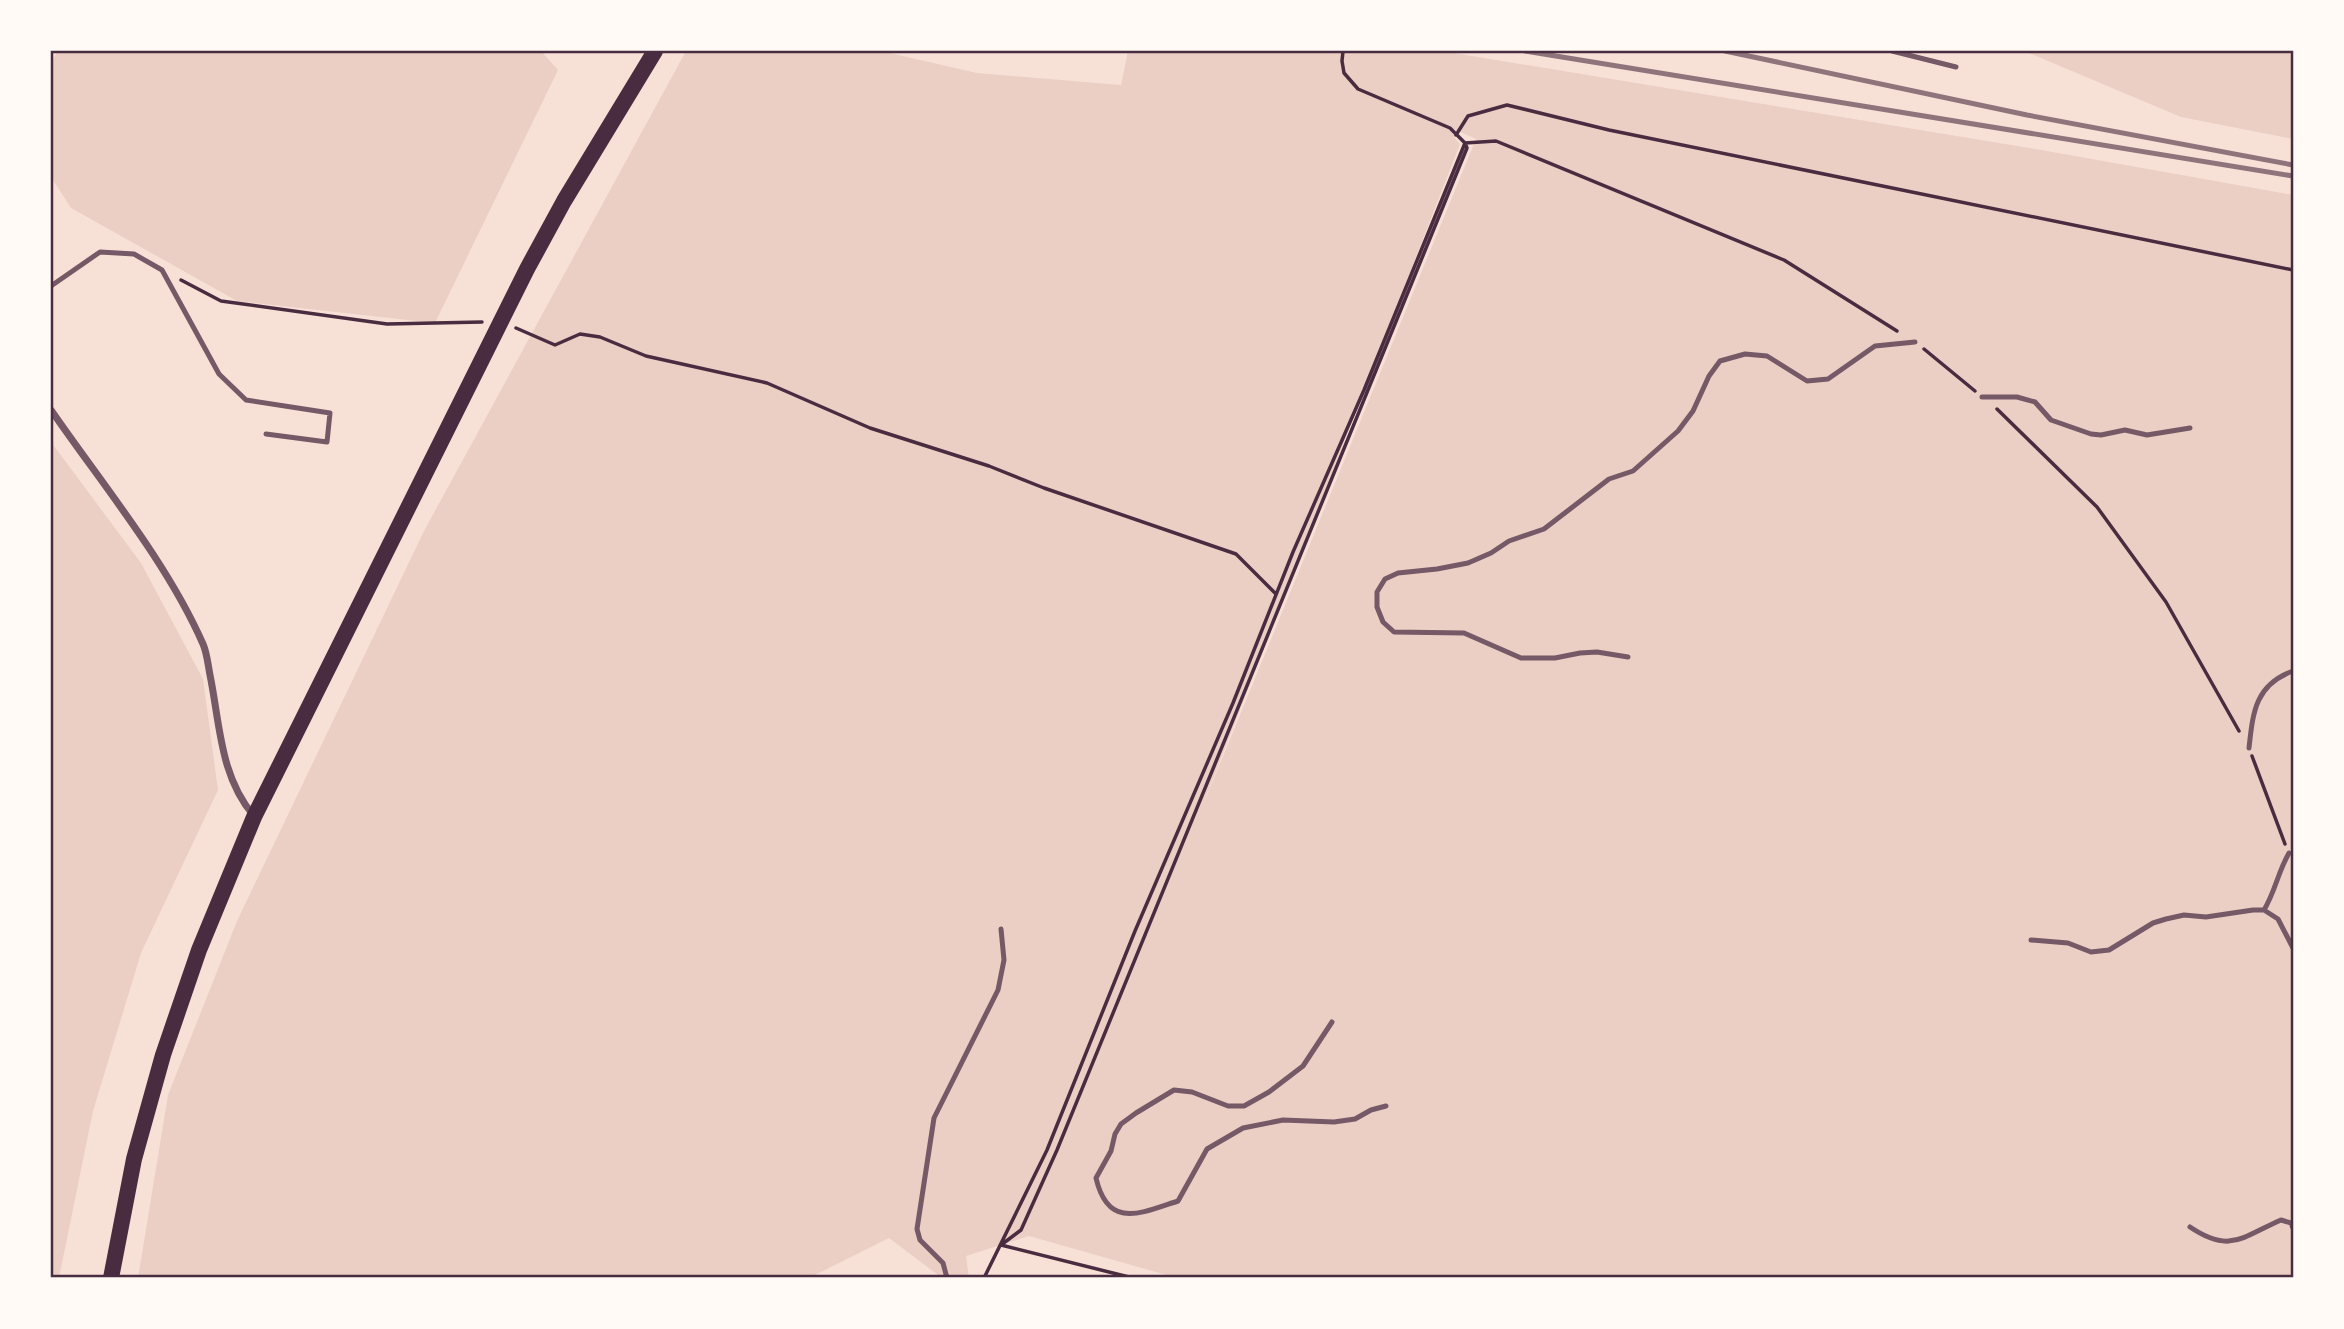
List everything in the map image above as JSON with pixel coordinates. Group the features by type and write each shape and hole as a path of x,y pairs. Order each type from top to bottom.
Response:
{"main road":[{"path":"111,1278 134,1158 163,1055 199,950 254,817 564,201 655,51"}],"street":[{"path":"51,411 158,563 186,610 204,647 230,779 240,800 254,817"}],"lane":[{"path":"1892,51 1956,67"},
{"path":"51,286 100,253 134,254 162,270 219,374 246,400 330,413 327,442 266,435"},
{"path":"1628,657 1597,652 1555,658 1521,658 1464,633 1394,632 1383,622 1377,607 1377,592 1385,579 1398,573 1468,563 1509,541 1544,529 1609,479 1633,471 1678,431 1693,411 1709,376 1720,361 1745,354 1767,356 1807,381 1828,379 1875,346 1914,342"},
{"path":"1982,397 2017,397 2035,402 2051,420 2091,434 2101,435 2125,430 2147,435 2190,428"},
{"path":"2249,748 2253,714 2267,684 2293,671"},
{"path":"2264,910 2271,899 2280,868 2289,853"},
{"path":"2031,940 2068,943 2091,952 2109,950 2153,923 2166,919 2185,915 2206,917 2264,910 2278,919 2293,948"},
{"path":"947,1278 943,1263 920,1240 916,1229 930,1137 934,1118 998,990 1004,960 1001,929"},
{"path":"1332,1021 1303,1066 1269,1092 1244,1106 1228,1106 1192,1092 1174,1090 1121,1124 1115,1134 1111,1151 1096,1178 1099,1193 1106,1205 1118,1212 1136,1214 1178,1201 1207,1149 1243,1128 1283,1120 1334,1122 1355,1118 1386,1106"},
{"path":"2190,1227 2203,1236 2228,1243 2281,1220 2291,1223 2293,1228"}],"path":[{"path":"1001,1245 1021,1230 1057,1150 1467,148 1450,128 1358,89 1344,73 1343,51"},
{"path":"1456,135 1468,116 1507,105 1609,130 2293,270"},
{"path":"1465,143 1496,141 1784,260 1914,342 2005,415 2097,507 2166,602 2249,748 2289,853"},
{"path":"984,1278 1047,1150 1135,931 1233,703 1465,143"},
{"path":"162,270 221,301 387,324 502,322 555,345 580,334 600,337 646,356 766,383 870,428 989,466 1044,488 1236,554 1276,594"},
{"path":"1001,1245 1133,1278"}],"shaded area":[{"path":"58,51 541,51 558,70 435,323 237,301 71,208 51,177 51,62"},
{"path":"686,51 881,51 977,73 1121,85 1128,51 1442,51 2047,151 2293,195 2293,1278 1177,1278 1029,1236 966,1256 969,1278 942,1278 889,1238 809,1278 138,1278 168,1095 237,921 424,531","holes":["1445,125 1476,139 1201,810 1460,144 1454,137 1456,135"]},
{"path":"2024,51 2293,51 2293,139 2181,117"},
{"path":"51,442 141,563 203,679 218,790 141,953 93,1111 59,1278 51,1278"}],"railway":[{"path":"1525,51 2293,176"},
{"path":"1725,51 2027,115 2293,165"}]}
